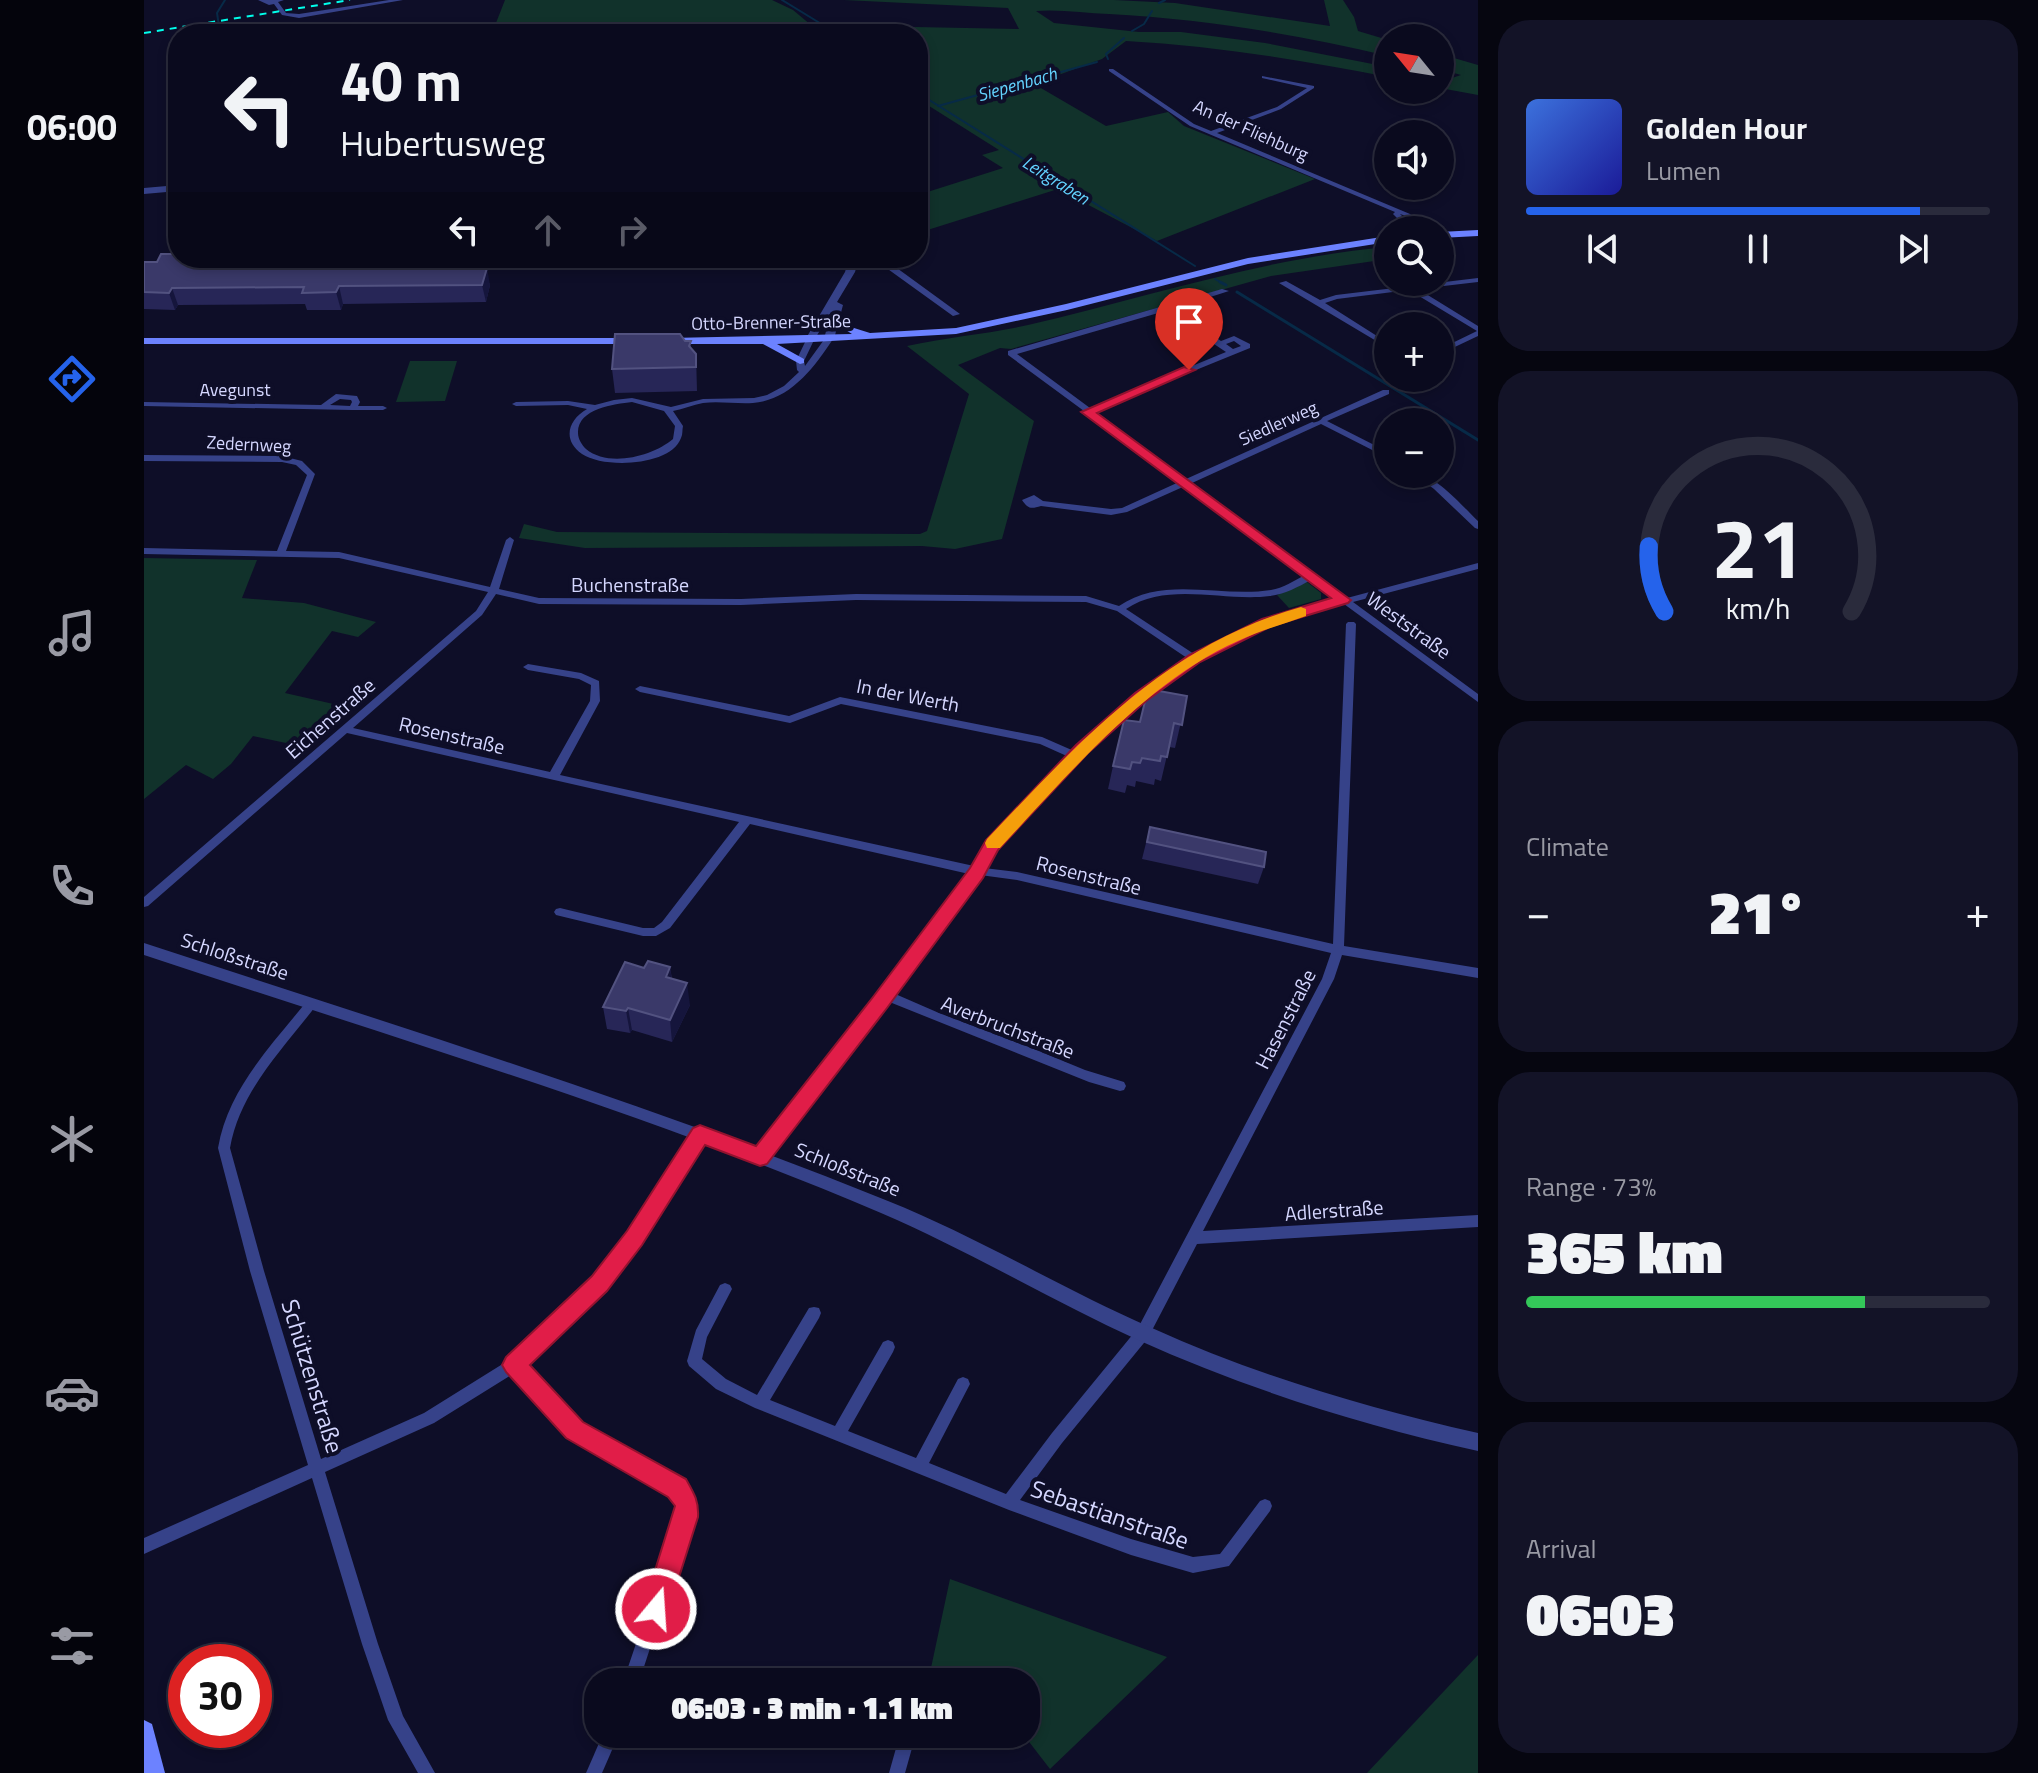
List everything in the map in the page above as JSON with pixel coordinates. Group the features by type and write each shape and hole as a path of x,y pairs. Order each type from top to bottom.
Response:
{"main road":[{"path":"1454,234 1478,233"},
{"name":"Otto-Brenner-Straße","path":"656,341 810,340 956,331 1248,261 1374,241"},
{"path":"834,318 850,330 875,337"},
{"path":"144,341 642,341"},
{"path":"763,341 801,366"},
{"path":"144,1732 153,1773"}],"street":[{"path":"260,0 290,0"},
{"path":"280,1 284,14 299,16 400,0"},
{"name":"An der Fliehburg","path":"1111,70 1192,125 1409,216"},
{"path":"1211,133 1279,108 1312,87 1264,77"},
{"path":"144,191 168,189"},
{"name":"An der Fliehburg","path":"1387,205 1398,216"},
{"path":"667,409 676,417 680,427 678,437 670,447 641,460 605,460 579,447 573,437 575,426 582,416 595,408 633,400 667,409 705,401 767,399 786,387 801,366 810,340 853,268"},
{"path":"801,366 815,362 829,339 835,310 854,268"},
{"path":"891,268 956,314"},
{"path":"1454,282 1478,280"},
{"path":"1283,283 1374,337"},
{"path":"1225,291 1175,307 1193,326 1232,352"},
{"path":"1319,303 1374,292"},
{"path":"1422,296 1478,331 1454,344"},
{"path":"1330,299 1341,305 1330,310"},
{"name":"Weststraße","path":"1175,307 1011,353 1478,699"},
{"path":"1087,412 1247,346 1234,338 1220,344"},
{"path":"1464,339 1478,347"},
{"name":"Siedlerweg","path":"1040,503 1111,512 1124,510 1386,392"},
{"path":"516,404 568,403 595,408"},
{"name":"Avegunst","path":"144,404 383,408"},
{"path":"1322,422 1374,448"},
{"name":"Zedernweg","path":"144,458 282,459 306,467 311,474 281,552"},
{"path":"1438,488 1478,526"},
{"name":"Eichenstraße","path":"144,903 479,613 493,592 510,540"},
{"name":"Buchenstraße","path":"144,551 281,552 350,557 539,601 636,603 856,597 1086,599 1120,609 1194,658"},
{"path":"760,1157 976,873 992,845 1076,756 1140,697 1194,658 1267,622 1478,566"},
{"path":"1120,609 1126,603 1160,593 1268,594 1311,576"},
{"name":"Hasenstraße","path":"1143,1333 1311,1015 1338,950 1351,624"},
{"path":"528,667 581,676 596,683 595,701 553,777"},
{"path":"1334,686 1348,691"},
{"name":"In der Werth","path":"640,689 790,720 840,700 1042,741 1076,756"},
{"name":"Rosenstraße","path":"344,729 881,847 976,873 1017,876 1338,950 1478,973"},
{"path":"560,912 643,932 656,932 666,925 747,820"},
{"name":"Schloßstraße","path":"144,949 578,1090 700,1134 890,1210 1143,1333 1215,1364 1365,1414 1478,1442"},
{"name":"Averbruchstraße","path":"885,995 934,1018 1016,1047 1092,1081 1120,1086"},
{"name":"Schützenstraße","path":"311,1004 240,1100 225,1128 224,1148 315,1467 396,1720 427,1773"},
{"path":"144,1546 429,1418 514,1365 599,1284 634,1238 700,1134"},
{"name":"Adlerstraße","path":"1192,1238 1478,1221"},
{"name":"Sebastianstraße","path":"725,1289 701,1335 694,1361 721,1384 760,1403 919,1467 1131,1547 1193,1565 1224,1561 1265,1506"},
{"path":"760,1403 814,1313"},
{"name":"Sebastianstraße","path":"1009,1503 1057,1438 1143,1333"},
{"path":"838,1434 888,1347"},
{"path":"514,1365 574,1430 677,1488 687,1504 686,1517 636,1668"},
{"path":"919,1467 963,1384"},
{"path":"594,1773 605,1748"},
{"path":"897,1773 904,1748"}],"green space":[{"path":"505,0 772,0 793,10 810,24 496,24"},
{"path":"844,0 1114,0 1175,3 1330,26 1324,0 1343,0 1354,17 1358,31 1374,36 1374,53 1285,34 1215,24 1144,16 1036,11 1054,23 1139,32 1181,32 1265,43 1374,64 1374,74 1258,54 1126,41 1102,59 1034,84 1106,126 1168,112 1184,126 1315,179 1157,241 1058,189 928,230 928,192 1003,168 982,155 999,150 928,105 928,27 1019,29 1008,8"},
{"path":"1454,58 1478,65 1478,95 1454,91 1454,77 1461,75 1454,73"},
{"path":"1374,249 1374,261 1271,276 1011,349 1000,348 958,365 1034,421 1002,539 955,549 922,546 585,548 519,538 524,524 557,532 920,534 927,531 969,394 907,346 1028,325 1251,269"},
{"path":"410,361 457,361 445,401 396,402"},
{"path":"144,558 257,560 242,598 304,603 376,622 358,637 332,631 285,693 351,708 305,747 253,736 231,764 213,779 186,765 144,799"},
{"path":"1307,582 1321,593 1321,599 1289,608 1277,595"},
{"path":"950,1579 1167,1657 1050,1769 1034,1748 1040,1748 1040,1668 931,1668"},
{"path":"1478,1655 1478,1773 1367,1773"}],"building":[{"path":"161,254 168,254 168,268 487,268 482,285 339,286 336,292 302,293 304,287 172,288 169,293 144,292 144,262 157,262"},
{"path":"615,334 680,334 685,341 691,341 689,346 696,354 696,367 612,369"},
{"path":"1148,689 1187,696 1182,725 1174,723 1167,757 1161,756 1160,761 1142,758 1140,763 1132,762 1130,769 1113,766 1124,720 1140,722"},
{"path":"1150,827 1266,852 1264,867 1147,842"},
{"path":"648,961 670,967 666,977 687,983 670,1020 628,1008 626,1011 603,1007 625,962 644,968"}],"waterway":[{"path":"219,24 217,13 225,0"},
{"name":"Leitgraben","path":"782,0 821,24"},
{"name":"Siepenbach","path":"1159,3 1165,0"},
{"name":"Siepenbach","path":"1132,31 1144,24 1152,11"},
{"name":"Siepenbach","path":"1108,59 1106,54 1124,38"},
{"name":"Siepenbach","path":"939,106 1097,62"},
{"name":"Leitgraben","path":"928,99 939,106"},
{"name":"Leitgraben","path":"939,106 1195,266"},
{"name":"Leitgraben","path":"1215,279 1224,284"},
{"name":"Leitgraben","path":"1220,282 1224,284"},
{"name":"Leitgraben","path":"1237,292 1478,440"}],"railway":[{"path":"200,24 350,0"},
{"path":"144,33 168,29"}],"slow traffic":[{"path":"994,843 1082,749 1140,697 1194,658 1231,638 1267,622 1301,612"}],"route":[{"path":"656,1609 686,1517 687,1504 677,1488 574,1430 514,1365 599,1284 634,1238 700,1134 760,1157 880,1003 976,873 992,845 1082,749 1140,697 1194,658 1267,622 1343,600 1087,412 1189,370"}]}
